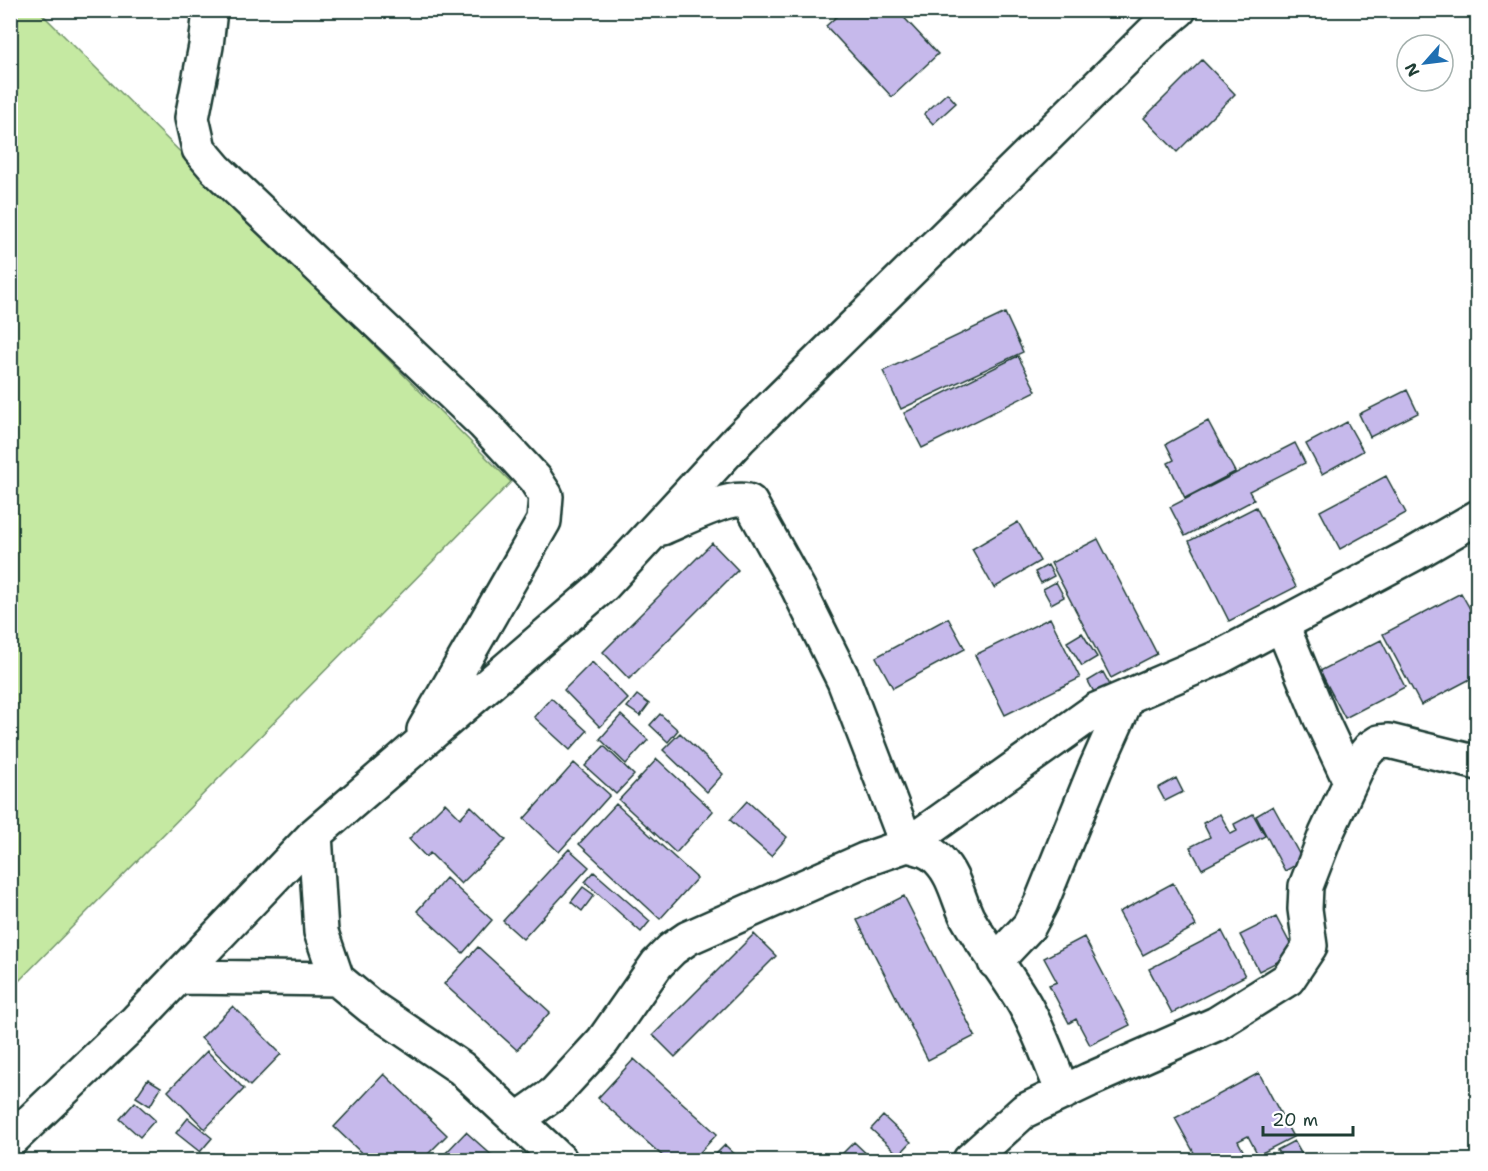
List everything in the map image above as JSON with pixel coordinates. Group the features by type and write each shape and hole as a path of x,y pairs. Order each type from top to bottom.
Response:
{"street":[{"path":"210,10 206,46 192,118 199,149 216,169 484,424 535,479 546,496 544,521 411,753"},
{"path":"10,1141 136,1021 315,834 603,585 739,439 1155,30 1179,10"},
{"path":"652,532 730,500 744,498 750,501 798,588 844,681 907,845"},
{"path":"517,1120 555,1093 603,1041 657,964 672,949 688,938 864,860 907,845 1096,710 1220,657 1478,518"},
{"path":"1282,625 1320,717 1350,781"},
{"path":"995,962 1029,926 1041,903 1128,696"},
{"path":"970,1161 1024,1111 1216,1024 1288,979 1310,946 1305,909 1305,886 1350,781 1361,759 1370,748 1379,742 1389,741 1478,763"},
{"path":"315,834 321,932 337,979 371,1007 461,1068 560,1161"},
{"path":"907,845 926,849 949,873 967,916 1027,1009 1063,1093"},
{"path":"179,977 337,979"}],"green space":[{"path":"38,10 511,482 11,989 10,11"}],"building":[{"path":"844,10 897,10 938,54 892,97 826,26"},
{"path":"1202,60 1235,94 1177,152 1144,118"},
{"path":"947,93 956,103 933,124 924,114"},
{"path":"1005,313 1023,352 901,409 883,371"},
{"path":"1018,356 1036,391 922,448 904,413"},
{"path":"1407,390 1418,413 1370,437 1359,414"},
{"path":"1208,421 1235,472 1185,498 1168,463 1174,460 1166,444"},
{"path":"1347,422 1363,451 1322,474 1306,444"},
{"path":"1295,443 1305,463 1249,491 1254,500 1185,536 1170,507"},
{"path":"1386,476 1406,513 1340,549 1320,511"},
{"path":"1256,507 1296,587 1229,621 1189,541"},
{"path":"1018,522 1040,561 994,588 972,549"},
{"path":"1098,539 1157,654 1111,678 1051,563"},
{"path":"712,543 738,570 629,679 603,652"},
{"path":"1048,565 1054,576 1041,583 1035,572"},
{"path":"1056,582 1064,597 1051,604 1043,589"},
{"path":"1461,593 1478,623 1478,675 1421,705 1383,634"},
{"path":"948,618 965,649 893,688 876,657"},
{"path":"1050,618 1080,678 1005,715 975,655"},
{"path":"1082,633 1097,657 1082,666 1067,642"},
{"path":"1381,640 1405,687 1345,718 1320,671"},
{"path":"592,662 628,699 600,727 564,690"},
{"path":"1103,672 1110,685 1095,694 1088,681"},
{"path":"637,695 649,704 640,716 627,707"},
{"path":"551,698 587,731 570,750 534,717"},
{"path":"660,714 678,730 668,742 650,725"},
{"path":"621,715 648,740 626,764 600,739"},
{"path":"680,733 723,774 707,792 663,750"},
{"path":"604,746 634,775 616,794 585,766"},
{"path":"657,759 713,811 676,853 619,800"},
{"path":"574,763 610,795 559,852 524,819"},
{"path":"1176,778 1183,792 1165,801 1158,788"},
{"path":"747,801 787,837 771,856 730,820"},
{"path":"445,803 460,818 471,806 506,840 461,884 430,853 426,857 409,839"},
{"path":"616,804 697,878 660,919 579,844"},
{"path":"1273,806 1303,861 1285,871 1256,816"},
{"path":"1220,814 1231,834 1237,831 1234,824 1253,814 1265,836 1202,869 1190,847 1210,837 1203,823"},
{"path":"569,849 589,867 523,939 503,921"},
{"path":"594,872 650,921 641,932 585,882"},
{"path":"446,878 492,920 463,953 417,911"},
{"path":"1173,883 1196,926 1143,955 1119,912"},
{"path":"583,887 594,895 582,911 571,902"},
{"path":"904,896 975,1036 928,1060 857,920"},
{"path":"1276,917 1295,953 1259,971 1240,935"},
{"path":"1222,931 1245,976 1172,1013 1149,969"},
{"path":"754,934 776,956 675,1057 653,1035"},
{"path":"1084,937 1130,1025 1090,1045 1076,1019 1069,1023 1049,985 1057,982 1044,958"},
{"path":"478,947 550,1012 517,1050 444,984"},
{"path":"233,1006 281,1054 250,1086 201,1038"},
{"path":"207,1051 244,1089 205,1129 168,1091"},
{"path":"634,1059 717,1134 693,1160 667,1160 598,1098"},
{"path":"1259,1073 1293,1137 1258,1155 1248,1136 1238,1141 1248,1160 1198,1160 1175,1118"},
{"path":"384,1074 447,1135 422,1160 369,1160 334,1127"},
{"path":"148,1079 161,1087 150,1106 136,1097"},
{"path":"135,1102 155,1120 140,1137 120,1119"},
{"path":"883,1116 911,1142 899,1155 871,1129"},
{"path":"188,1118 212,1138 200,1152 176,1133"},
{"path":"466,1132 497,1160 439,1160"},
{"path":"1294,1141 1305,1160 1278,1160 1282,1158 1277,1150"},
{"path":"854,1142 873,1160 836,1160"},
{"path":"725,1145 741,1160 710,1160"}]}
